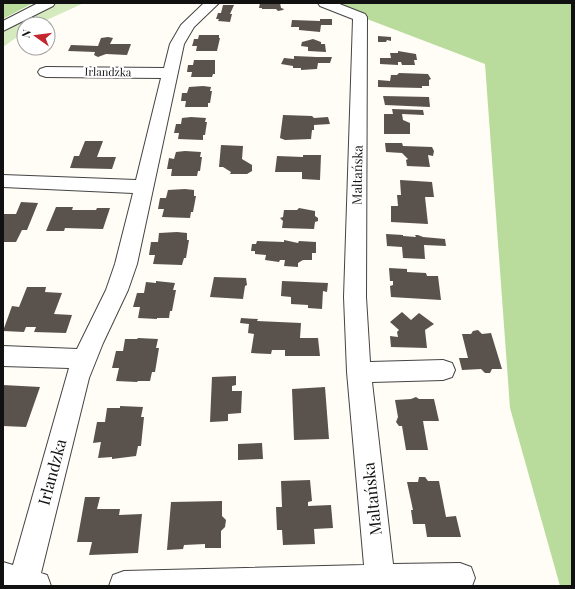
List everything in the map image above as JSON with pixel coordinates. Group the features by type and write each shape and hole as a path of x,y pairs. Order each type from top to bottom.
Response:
{"street":[{"path":"3,28 48,3"},
{"name":"Irlandzka","path":"21,583 77,378 84,359 123,276 177,44 182,34 192,21 212,3"},
{"name":"Maltańska","path":"325,3 360,16 355,297 359,372 380,579"},
{"name":"Irlandzka","path":"46,72 171,73"},
{"path":"3,182 144,187"},
{"path":"3,356 84,359"},
{"path":"359,372 443,370"},
{"path":"124,586 380,579 442,581"}],"green space":[{"path":"3,3 33,3 3,19"},
{"path":"48,3 84,3 56,16 24,16"},
{"path":"325,3 572,3 572,586 560,586 510,408 485,64"},
{"path":"16,20 16,38 3,47 3,27"}],"building":[{"path":"260,3 280,3 281,8 284,9 278,11 276,9 262,9 259,8"},
{"path":"223,5 234,5 230,14 232,14 230,22 218,21 219,19 216,19 218,13 221,13"},
{"path":"320,19 332,19 332,25 321,25 320,32 299,30 299,27 291,27 292,20 320,21"},
{"path":"199,35 219,35 220,38 217,51 196,51 197,46 192,46 194,39 198,39"},
{"path":"378,36 391,37 391,41 387,40 386,42 378,42"},
{"path":"101,38 113,38 110,44 131,44 127,55 106,54 98,57 94,55 95,52 68,51 71,45 98,46"},
{"path":"313,39 321,42 321,44 325,44 326,52 308,51 308,47 301,46 302,42"},
{"path":"398,51 416,54 417,60 414,60 415,65 402,65 401,62 398,62 398,65 380,64 380,58 391,58 390,53 398,53"},
{"path":"294,56 332,57 330,63 318,63 317,69 301,70 301,68 293,68 293,66 281,64 284,58 294,59"},
{"path":"194,60 215,60 215,74 213,74 212,77 191,77 192,72 187,72 188,65 193,65"},
{"path":"399,73 428,74 431,79 429,80 429,86 422,86 422,88 378,87 378,80 390,81 391,75 397,75"},
{"path":"189,87 211,87 210,91 212,91 208,107 185,107 186,101 181,101 182,93 187,93"},
{"path":"383,96 429,97 430,107 385,105"},
{"path":"392,109 423,110 424,115 402,114 403,120 410,123 410,134 384,134 384,114 393,114"},
{"path":"283,115 312,116 314,118 328,117 330,124 314,125 311,139 285,140 280,138"},
{"path":"182,118 206,118 205,122 207,122 203,140 178,139 179,133 174,133 176,124 181,124"},
{"path":"85,141 103,141 97,157 116,157 112,169 70,168 74,156 79,156"},
{"path":"385,143 402,143 403,146 432,147 434,151 433,156 428,155 430,167 407,166 406,160 408,159 402,153 386,152"},
{"path":"221,145 243,146 242,159 252,165 252,171 247,174 230,174 231,172 223,167 219,167"},
{"path":"176,152 201,152 200,157 202,157 200,171 198,171 197,176 171,176 172,169 167,169 169,158 174,159"},
{"path":"303,155 321,155 320,180 302,179 302,172 275,172 277,156 303,157"},
{"path":"400,180 432,182 434,197 425,197 428,224 391,222 391,206 398,206 397,195 401,195"},
{"path":"168,190 194,190 194,196 196,196 193,212 191,212 190,218 162,217 164,209 158,209 160,198 166,198"},
{"path":"21,202 38,203 27,230 22,230 16,242 3,242 3,214 16,214"},
{"path":"56,207 73,207 72,210 96,210 97,208 110,208 103,229 65,228 64,231 46,231"},
{"path":"299,208 315,211 315,216 318,218 318,221 315,222 314,229 282,228 283,221 280,218 283,217 284,210 297,210"},
{"path":"159,233 187,233 187,240 189,240 186,258 184,258 182,265 153,264 155,255 149,255 151,242 158,242"},
{"path":"386,234 416,237 415,235 418,235 423,237 445,239 446,246 424,245 425,259 403,258 402,247 387,246"},
{"path":"284,240 298,243 299,241 316,242 316,253 312,253 312,260 303,260 298,263 298,267 284,266 285,260 280,260 279,262 265,260 266,255 255,254 255,251 251,251 252,244 256,244 257,241 284,242"},
{"path":"389,268 407,269 407,272 426,273 427,276 438,276 441,300 391,297 390,286 393,285 393,281 390,281"},
{"path":"214,277 246,278 247,285 245,286 243,299 210,297"},
{"path":"156,281 175,283 173,290 176,290 172,311 170,311 169,318 138,318 140,307 133,307 137,293 144,293 146,282 156,283"},
{"path":"282,281 328,283 327,292 323,291 322,309 308,308 308,305 291,304 291,297 281,296"},
{"path":"27,287 46,287 45,292 62,293 54,314 72,315 66,333 34,332 36,327 26,327 24,332 3,331 12,306 19,307"},
{"path":"402,312 411,320 419,313 434,324 425,330 427,348 391,347 390,336 398,337 397,332 399,330 390,322"},
{"path":"241,318 258,319 257,321 301,323 300,338 318,338 320,356 285,356 285,350 272,350 271,354 251,353 254,334 248,333 249,324 240,323"},
{"path":"478,330 482,334 491,333 502,369 492,369 490,373 485,373 481,369 462,370 459,358 468,358 462,334 471,334 473,331"},
{"path":"125,339 158,339 156,348 159,348 155,372 152,372 150,381 116,381 119,368 112,368 116,351 123,351"},
{"path":"236,376 236,385 232,386 232,391 242,391 241,413 228,414 228,421 210,422 212,377"},
{"path":"3,385 40,387 26,427 3,426"},
{"path":"325,387 329,439 294,440 292,389"},
{"path":"416,397 419,399 434,399 439,421 423,421 428,450 406,450 402,426 399,426 396,422 398,417 395,400 411,399"},
{"path":"120,406 143,407 141,417 144,417 141,446 138,446 136,456 112,459 112,457 98,458 101,442 93,443 97,422 105,422 107,408 120,408"},
{"path":"262,443 263,459 238,460 238,444"},
{"path":"419,477 425,477 428,481 439,481 446,517 456,516 461,537 427,537 425,524 413,524 411,510 413,510 407,482 418,482"},
{"path":"310,480 312,501 308,502 308,506 331,505 333,528 314,529 315,544 283,545 282,530 277,530 276,507 282,507 281,481"},
{"path":"85,497 100,497 97,509 120,509 119,515 142,514 138,553 89,555 92,542 77,542"},
{"path":"222,501 222,516 226,520 225,527 221,531 221,548 205,548 205,544 184,545 183,549 167,550 171,502"}]}
